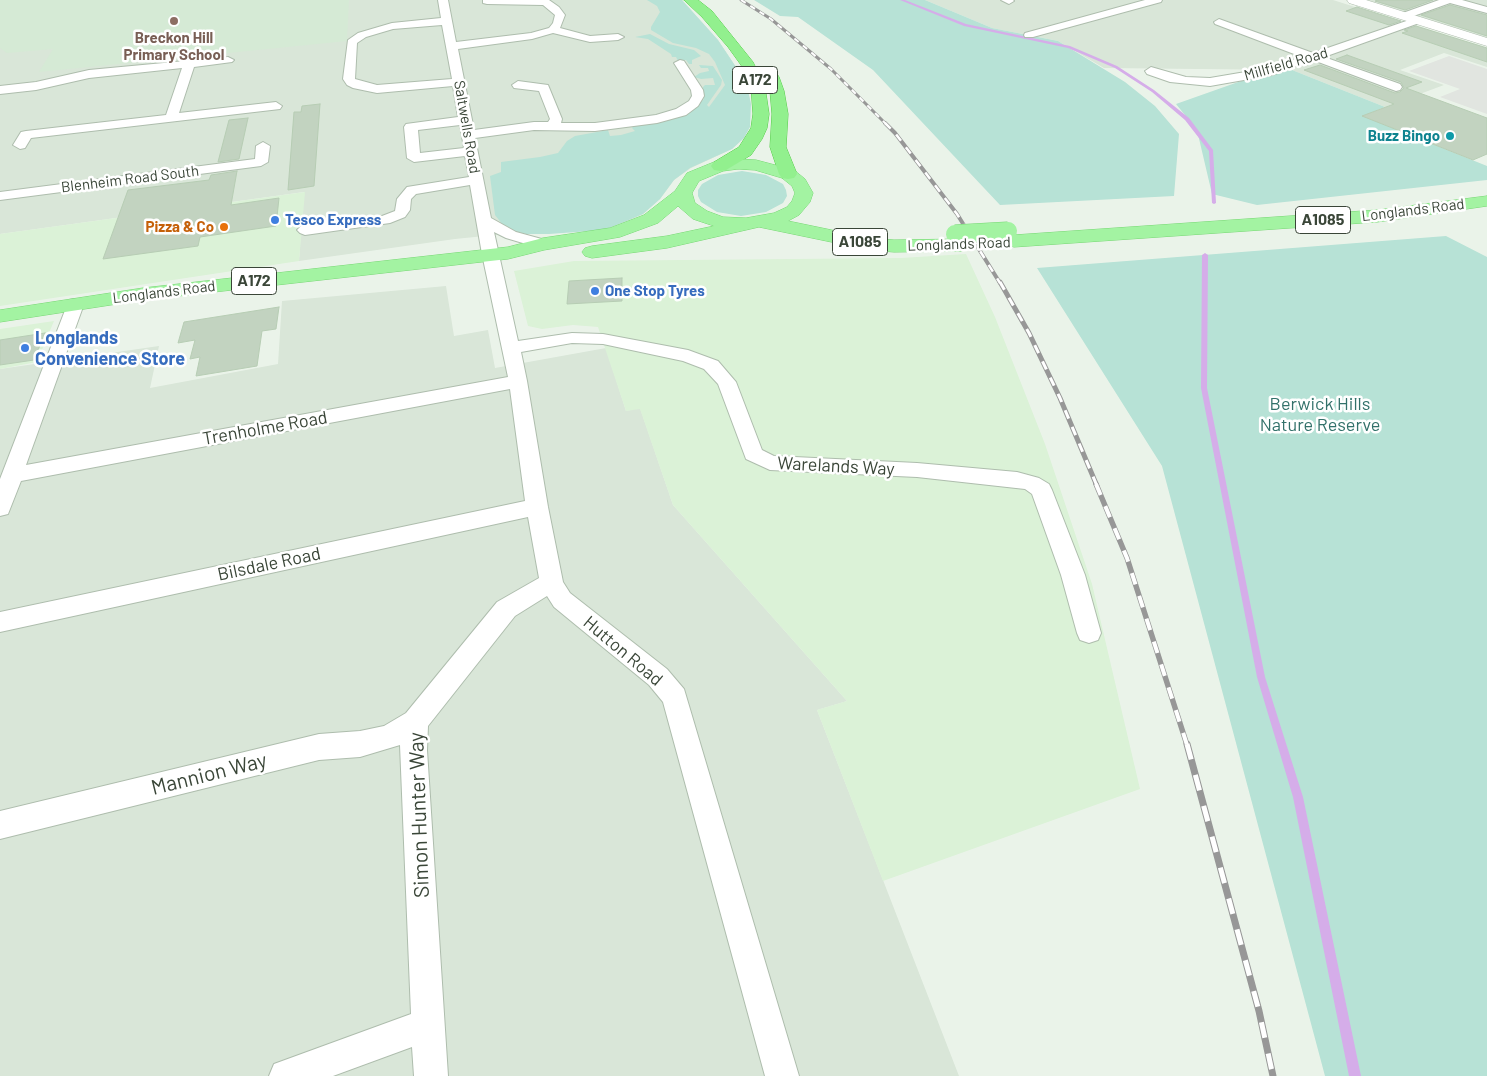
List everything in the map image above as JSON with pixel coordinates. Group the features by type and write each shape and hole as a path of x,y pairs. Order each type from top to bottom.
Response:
{"highway":[{"name":"A172","path":"690,0 707,14 733,44 748,65 758,87 761,114 759,128 754,139 745,151 720,166"},
{"name":"A172","path":"707,0 716,7 763,63 777,91 780,114 778,147 788,174"}],"main road":[{"name":"Longlands Road","path":"0,316 152,293 499,254 594,236 635,226 651,219 683,194 686,185 693,177 720,166 756,165 774,168 788,174 799,183 804,193 821,212 832,220 854,230 889,236 958,240"},
{"name":"Longlands Road","path":"499,254 548,255 616,250 667,242 779,218 793,211 801,202 804,193"},
{"name":"Longlands Road","path":"683,194 687,205 700,215 721,222 753,223 797,228 870,244 894,246 1011,236 1098,236 1158,230 1377,216 1487,201"}],"street":[{"name":"Saltwells Road","path":"443,0 484,220 499,254"},
{"path":"1030,35 1157,0"},
{"path":"1353,0 1487,42"},
{"path":"1404,16 1449,0 1487,10"},
{"path":"488,1 547,1 560,15 558,23 553,30"},
{"name":"Millfield Road","path":"1151,71 1170,78 1210,82 1272,71 1418,20"},
{"path":"448,21 392,26 362,35 352,42 350,79 356,85 377,89 459,82"},
{"path":"1219,22 1396,88"},
{"path":"452,46 517,39 553,30 590,39 623,36"},
{"path":"0,90 36,86 81,75 228,60"},
{"path":"171,118 189,64"},
{"path":"468,135 553,126 596,127 657,119 681,112 694,103 698,96 687,69"},
{"path":"518,84 548,85 556,119 553,126"},
{"path":"25,135 171,118 255,103 276,106"},
{"path":"466,120 411,127 414,158 471,151"},
{"name":"Blenheim Road South","path":"0,196 260,168 263,146"},
{"path":"305,230 329,220 385,220 400,214 404,210 404,199 412,190 476,180"},
{"path":"484,220 511,235 544,244"},
{"name":"Hutton Road","path":"499,254 511,348 518,381 537,507 552,583 562,600 658,677 675,697 782,1076"},
{"path":"0,508 75,304"},
{"name":"Warelands Way","path":"511,348 572,338 603,339 688,356 711,365 727,382 753,454 770,463 917,470 1017,480 1031,484 1041,490 1073,575 1089,633"},
{"name":"Trenholme Road","path":"12,475 518,381"},
{"name":"Bilsdale Road","path":"0,622 537,507"},
{"name":"Simon Hunter Way","path":"432,1076 413,750 415,722 506,609 552,583"},
{"name":"Mannion Way","path":"0,825 319,747 360,744 389,737 415,722"},
{"path":"286,1076 429,1024"}],"shaded area":[{"path":"0,0 682,0 718,40 746,82 751,104 744,138 732,149 691,168 674,180 660,199 643,214 624,222 455,239 299,261 304,192 0,234"},
{"name":"Breckon Hill Primary School","path":"0,0 349,0 347,41 39,72 53,49 7,53 0,48"},
{"path":"925,0 1333,0 1487,49 1487,67 1444,53 1400,70 1444,85 1385,107 1292,70 1104,68 1058,41 992,28"},
{"path":"1362,0 1487,0 1487,38 1395,10"},
{"path":"1449,56 1487,69 1487,114 1440,97 1460,89 1409,71"},
{"path":"305,192 299,261 0,306 0,234"},
{"path":"966,254 995,317 1045,444 1092,584 1140,789 883,881 817,710 847,701 673,505 640,409 626,411 598,327 573,325 542,329 528,326 514,271 574,261 901,258"},
{"path":"446,286 454,336 488,330 495,368 606,348 626,411 640,408 673,505 847,701 817,710 959,1076 0,1076 0,369 159,346 150,388 278,364 282,301"},
{"path":"54,321 37,362 0,369 0,329"}],"green space":[{"path":"647,0 682,0 718,40 746,82 751,104 750,127 744,138 732,149 690,168 674,180 660,199 643,214 604,230 526,234 506,229 495,215 490,176 501,172 501,162 558,153 567,141 575,136 608,130 610,136 621,135 635,131 632,128 636,123 676,118 696,107 704,99 703,87 705,85 715,85 713,78 701,79 694,77 709,71 708,68 701,68 699,65 713,66 722,80 721,85 707,105 709,107 725,85 715,62 709,54 696,48 673,43 651,30 660,12 657,6"},
{"path":"754,0 925,0 992,28 1058,41 1125,82 1155,106 1179,134 1174,196 1000,205 873,70 798,17 780,16"},
{"path":"650,34 669,44 694,50 701,56 692,60 692,64 689,64 686,60 678,61 676,57 672,57 671,54 648,39 635,37"},
{"path":"1292,70 1385,107 1363,116 1487,166 1487,180 1257,205 1212,194 1197,130 1176,104 1258,75"},
{"path":"742,171 766,175 783,184 787,196 783,203 766,212 741,216 717,212 701,202 698,190 702,184 718,175"},
{"name":"Berwick Hills Nature Reserve","path":"1446,236 1487,257 1487,1076 1325,1076 1162,466 1037,268"}],"building":[{"path":"1433,0 1405,10 1375,1"},
{"path":"1450,5 1487,15 1487,36 1421,15"},
{"path":"1357,7 1401,21 1389,25 1346,11"},
{"path":"1416,26 1487,48 1487,62 1402,33 1408,31 1404,30"},
{"name":"Buzz Bingo","path":"1347,55 1422,82 1406,88 1487,118 1487,154 1473,160 1362,116 1394,104 1304,70 1320,65 1395,93 1400,92 1404,88 1401,82 1336,59"},
{"path":"320,104 314,186 288,190 294,112 301,112 302,106"},
{"path":"248,118 239,159 218,162 229,120"},
{"path":"237,171 231,205 279,198 276,226 200,237 198,246 103,259 128,190 209,180 211,175"},
{"name":"One Stop Tyres","path":"622,278 622,301 567,304 569,281"},
{"path":"279,307 276,329 262,331 257,366 196,376 200,357 190,359 195,340 178,343 184,322"},
{"path":"45,333 34,360 0,365 0,340"}],"waterway":[{"path":"902,0 965,25 1069,47 1116,67 1153,91 1187,119 1211,151 1214,203"},
{"path":"1205,255 1204,388 1261,677 1298,797 1355,1076"}],"railway":[{"path":"741,0 771,19 831,69 895,133 957,214 1000,283"},
{"path":"1000,282 1029,333 1060,398 1097,486"},
{"path":"1096,484 1127,558 1187,745"},
{"path":"1187,744 1259,1011 1273,1076"}],"place":[{"name":"Breckon Hill Primary School","path":"174,21"},
{"name":"Buzz Bingo","path":"1450,136"},
{"name":"Tesco Express","path":"275,220"},
{"name":"Pizza & Co","path":"224,227"},
{"name":"One Stop Tyres","path":"595,291"},
{"name":"Longlands Convenience Store","path":"25,348"}]}
